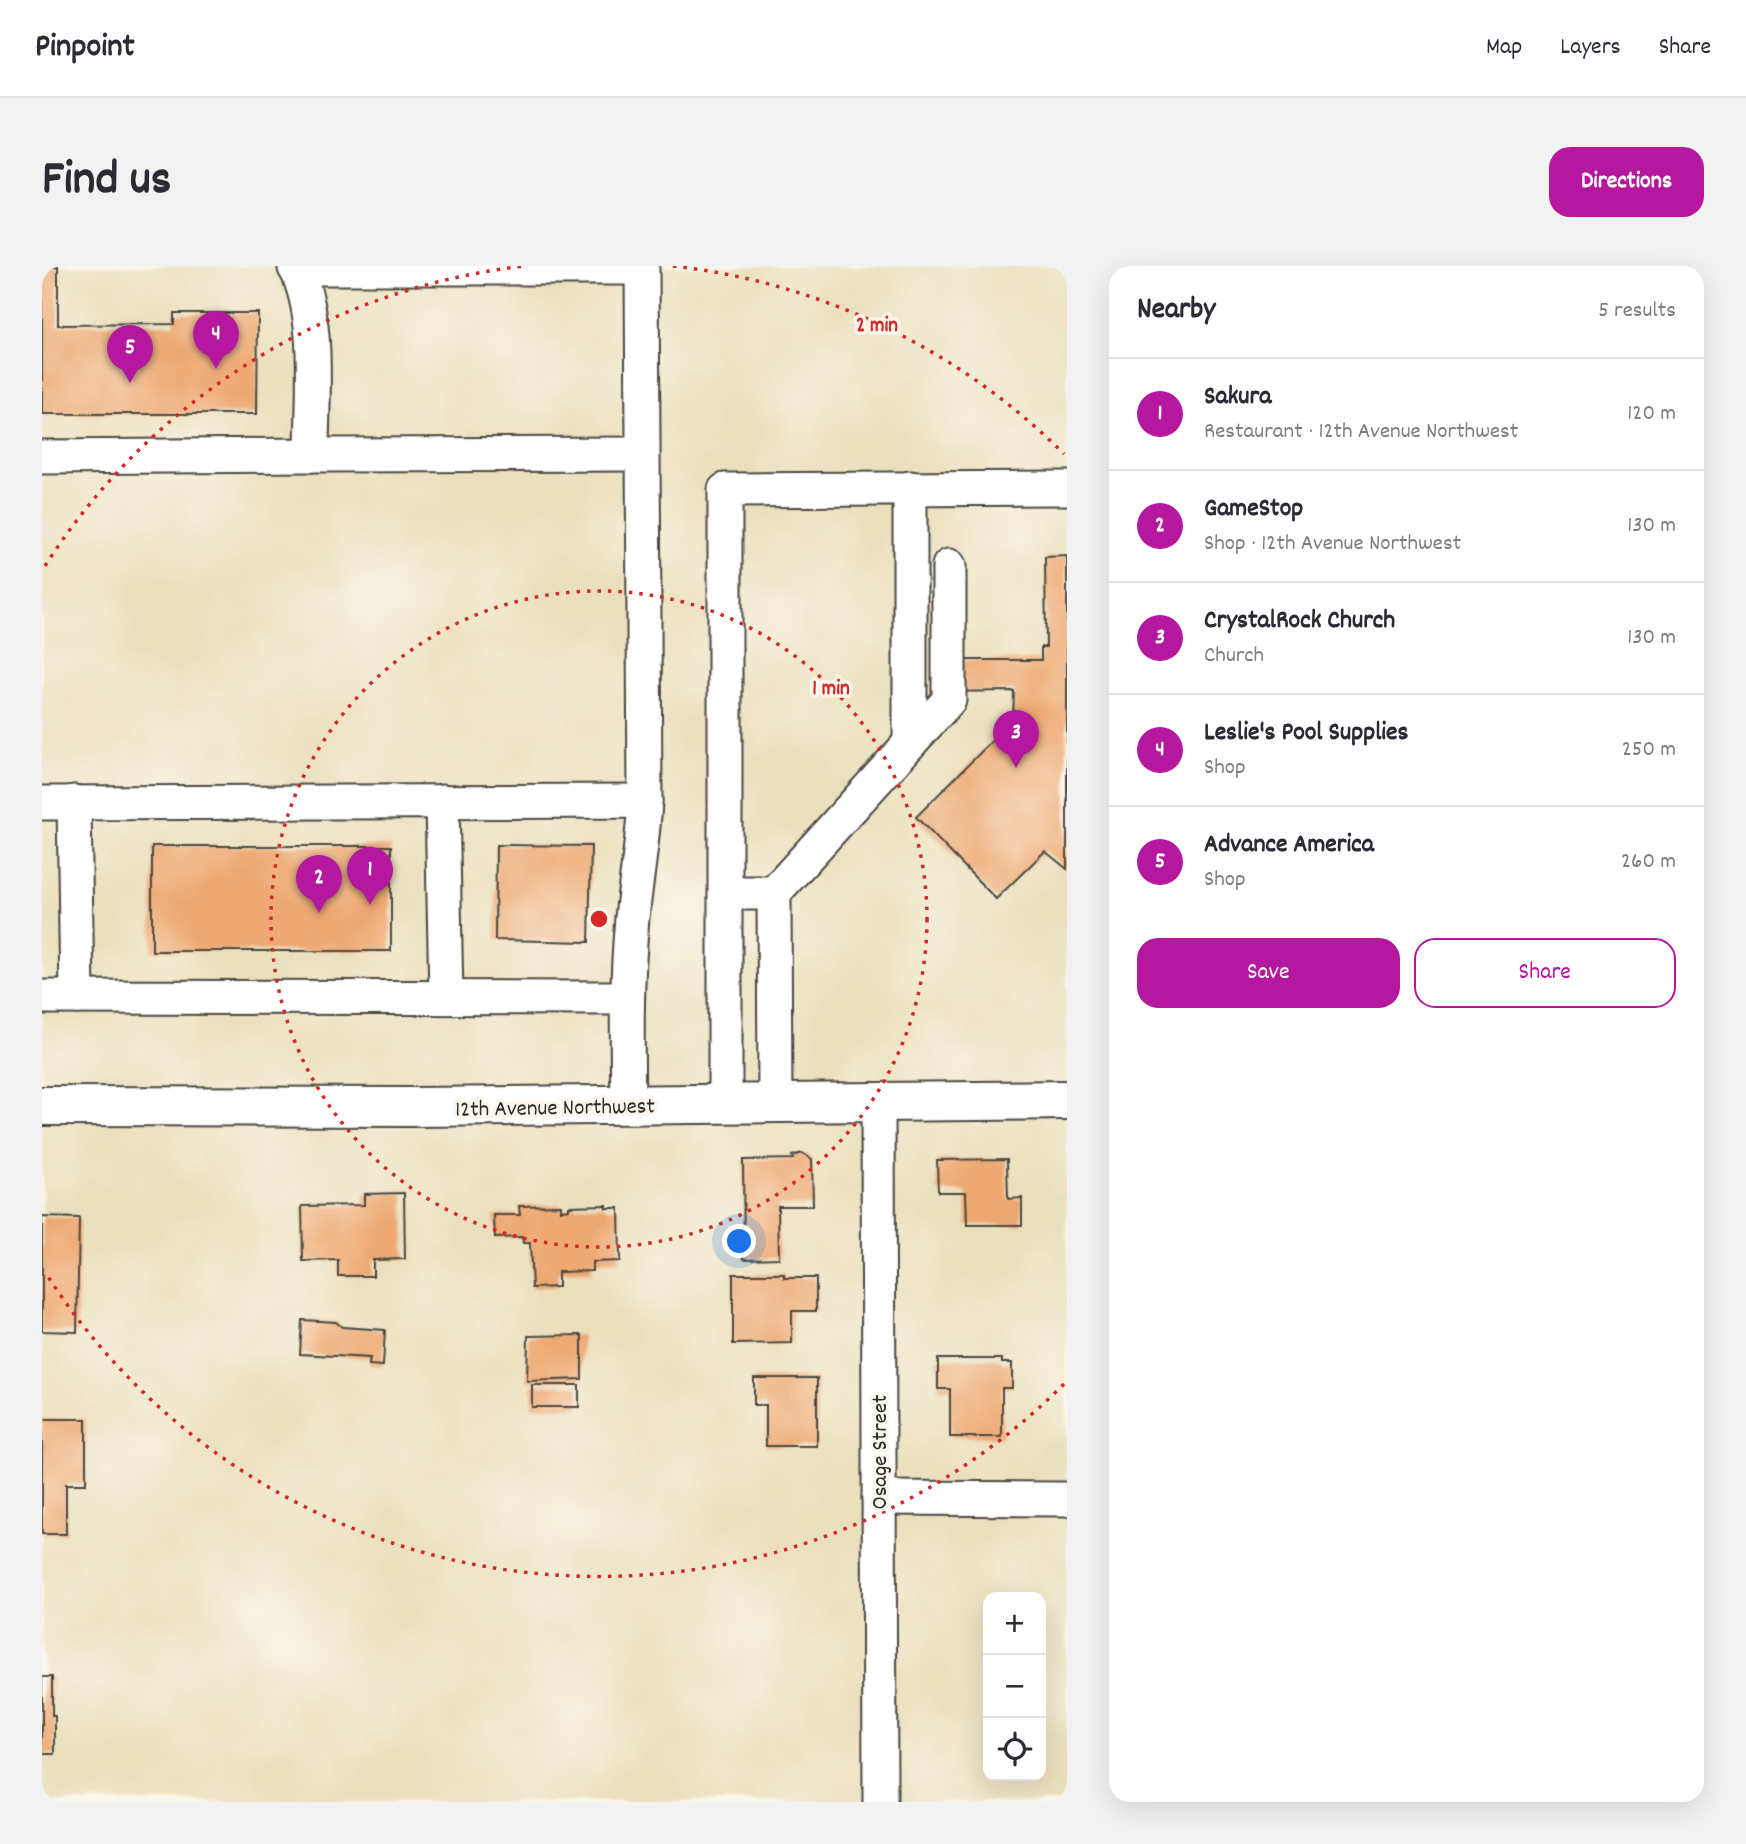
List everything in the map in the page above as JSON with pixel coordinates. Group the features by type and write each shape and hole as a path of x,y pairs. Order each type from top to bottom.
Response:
{"main road":[{"name":"12th Avenue Northwest","path":"42,1106 628,1105 1067,1100"}],"street":[{"path":"312,455 312,322 307,298 295,267 642,267 645,802 632,918 627,998 628,1105"},
{"path":"42,457 642,454"},
{"path":"910,488 910,743"},
{"path":"725,1104 725,490 1067,488"},
{"path":"775,1103 774,892 948,700 949,566"},
{"path":"77,997 58,802 645,802"},
{"path":"442,802 446,997"},
{"path":"726,892 774,892"},
{"path":"42,998 627,998"},
{"name":"Osage Street","path":"878,1102 880,1802"},
{"path":"878,1498 1067,1499"}],"building":[{"path":"42,266 58,266 58,325 174,324 174,313 258,313 257,414 42,414"},
{"path":"1067,556 1067,869 1045,851 996,899 916,817 1013,720 1014,691 935,692 933,660 1041,660 1041,647 1046,647 1045,557"},
{"path":"496,845 591,846 589,942 495,940"},
{"path":"152,846 391,846 391,951 152,951"},
{"path":"802,1153 812,1159 813,1206 778,1206 779,1258 744,1259 743,1160 793,1159 792,1156"},
{"path":"1007,1159 1008,1199 1022,1198 1022,1225 967,1225 966,1192 938,1192 937,1160"},
{"path":"404,1193 405,1259 373,1260 373,1276 338,1276 338,1260 303,1261 302,1206 364,1205 364,1194"},
{"path":"561,1205 561,1210 569,1209 569,1206 606,1205 606,1208 619,1208 620,1261 592,1262 592,1271 558,1272 558,1287 532,1288 530,1243 523,1243 522,1237 495,1238 494,1215 520,1215 519,1206"},
{"path":"42,1217 79,1218 77,1332 42,1331"},
{"path":"733,1274 784,1274 784,1278 816,1278 816,1311 792,1311 792,1343 733,1344"},
{"path":"302,1320 336,1322 342,1327 385,1330 383,1366 369,1365 370,1358 300,1354"},
{"path":"582,1335 582,1379 527,1381 528,1336"},
{"path":"938,1359 1002,1359 1002,1363 1012,1363 1012,1388 1002,1388 1002,1437 950,1437 950,1389 938,1389"},
{"path":"754,1378 817,1378 817,1446 766,1446 766,1405 754,1405"},
{"path":"532,1385 579,1385 579,1407 532,1407"},
{"path":"42,1419 86,1419 86,1484 66,1484 66,1534 42,1534"},
{"path":"42,1677 52,1677 55,1754 42,1754"}],"place":[{"name":"Leslie's Pool Supplies","path":"216,369"},
{"name":"Advance America","path":"130,383"},
{"name":"CrystalRock Church","path":"1016,768"},
{"name":"Sakura","path":"370,905"},
{"name":"GameStop","path":"319,913"}]}
